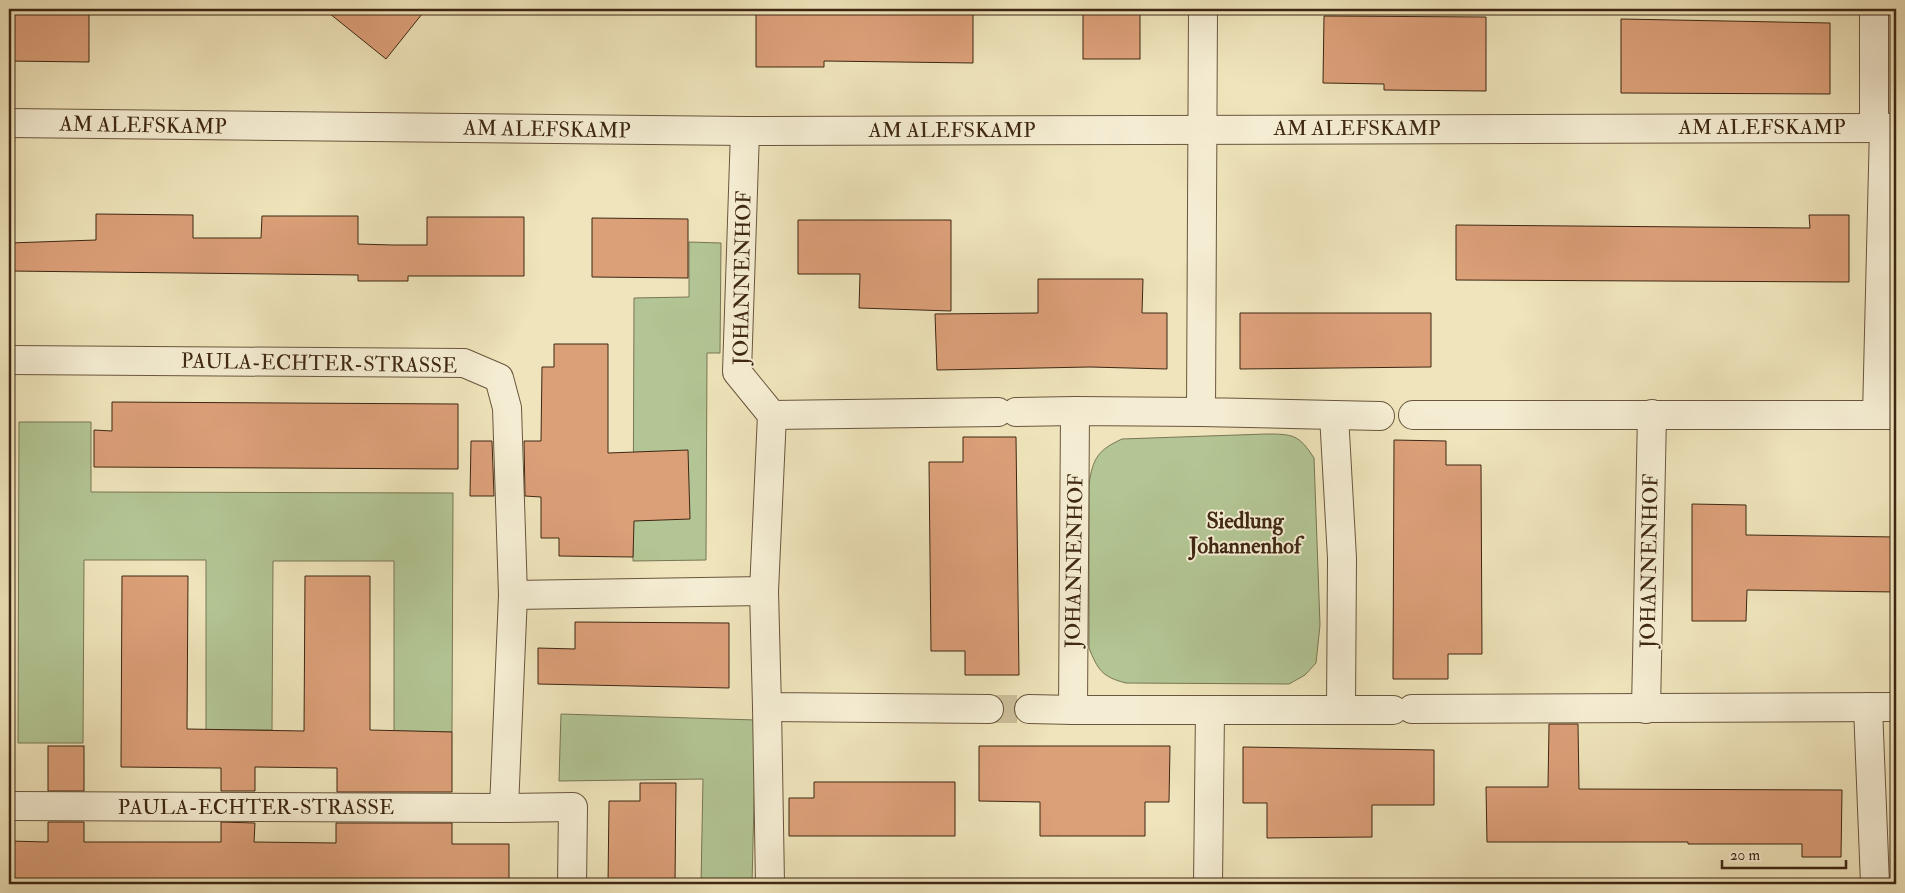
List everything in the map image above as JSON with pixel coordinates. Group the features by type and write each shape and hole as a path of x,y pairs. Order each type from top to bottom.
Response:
{"street":[{"path":"1201,412 1203,9"},
{"path":"1413,415 1887,415 1885,127 1874,9"},
{"name":"AM ALEFSKAMP","path":"9,123 745,131 1885,127"},
{"name":"JOHANNENHOF","path":"745,131 737,372 772,415"},
{"name":"PAULA-ECHTER-STRASSE","path":"9,360 464,363 499,378 507,408 513,595 504,808"},
{"path":"770,884 768,707 764,591 772,415 1075,411 1380,416"},
{"name":"JOHANNENHOF","path":"1072,710 1075,411"},
{"name":"JOHANNENHOF","path":"1646,708 1652,414"},
{"path":"1334,416 1342,558 1341,710"},
{"path":"513,595 764,591"},
{"path":"768,707 989,709"},
{"path":"1868,707 1874,884"},
{"path":"1029,709 1210,711 1896,707"},
{"path":"1208,884 1210,711"},
{"name":"PAULA-ECHTER-STRASSE","path":"9,806 573,808 572,884"}],"green space":[{"path":"689,242 721,243 720,353 707,353 706,560 633,561 634,298 689,297"},
{"path":"19,422 91,422 91,492 453,493 452,732 394,731 394,561 273,561 272,730 206,730 206,560 84,560 83,743 18,743"},
{"path":"1266,434 1295,437 1300,440 1314,458 1320,625 1316,663 1305,675 1289,684 1126,683 1106,675 1098,667 1089,648 1089,484 1092,468 1098,456 1107,447 1122,439"},
{"path":"561,714 756,720 752,884 701,884 703,779 559,781"}],"building":[{"path":"9,9 89,9 89,62 9,61"},
{"path":"324,9 426,9 386,59"},
{"path":"756,9 973,9 973,63 824,61 824,67 756,67"},
{"path":"1083,9 1140,9 1140,59 1083,59"},
{"path":"1324,16 1486,17 1486,91 1384,90 1384,84 1323,83"},
{"path":"1621,19 1830,23 1830,94 1621,93"},
{"path":"96,214 193,215 193,238 261,238 262,216 358,216 358,244 393,245 427,245 427,217 524,217 524,276 408,276 408,281 358,281 358,275 9,271 9,243 96,240"},
{"path":"1809,215 1849,215 1849,282 1456,280 1456,225 1810,228"},
{"path":"592,218 688,219 688,278 592,277"},
{"path":"798,220 951,220 951,311 859,308 860,274 798,274"},
{"path":"1038,279 1143,279 1142,313 1167,313 1167,369 1090,367 937,370 935,314 1038,313"},
{"path":"1240,313 1431,313 1431,367 1240,369"},
{"path":"554,344 608,344 608,453 688,450 690,519 634,521 633,557 559,556 559,538 541,538 541,497 525,496 524,441 541,441 542,367 554,367"},
{"path":"112,402 458,404 458,469 94,467 94,430 112,431"},
{"path":"963,437 1016,437 1019,675 965,675 965,651 931,651 929,462 963,462"},
{"path":"1394,440 1446,441 1446,465 1481,465 1482,654 1448,654 1448,679 1393,679"},
{"path":"471,441 492,441 494,496 470,496"},
{"path":"1692,504 1746,505 1746,535 1896,537 1896,592 1747,590 1746,621 1692,621"},
{"path":"122,576 188,576 187,729 304,731 305,576 370,576 370,730 452,732 452,792 337,792 337,768 255,767 255,791 221,791 221,768 121,767"},
{"path":"575,622 729,623 729,688 538,684 538,648 575,649"},
{"path":"1549,724 1578,724 1579,789 1842,790 1841,857 1802,857 1802,844 1487,842 1486,787 1548,787"},
{"path":"48,746 84,746 84,791 48,791"},
{"path":"979,746 1170,746 1169,802 1145,802 1145,836 1040,836 1040,802 979,801"},
{"path":"1243,747 1434,750 1434,805 1372,805 1372,837 1267,838 1267,803 1243,803"},
{"path":"814,782 955,782 955,836 789,836 789,798 814,798"},
{"path":"640,783 676,783 675,884 608,884 609,801 640,801"},
{"path":"48,822 84,822 84,842 221,842 221,822 255,823 254,842 336,843 336,823 452,823 452,844 509,844 509,884 9,884 9,841 48,842"}],"tunnel":[{"path":"989,709 1029,709"}],"district":[{"name":"Siedlung Johannenhof","path":"1245,532"}]}
